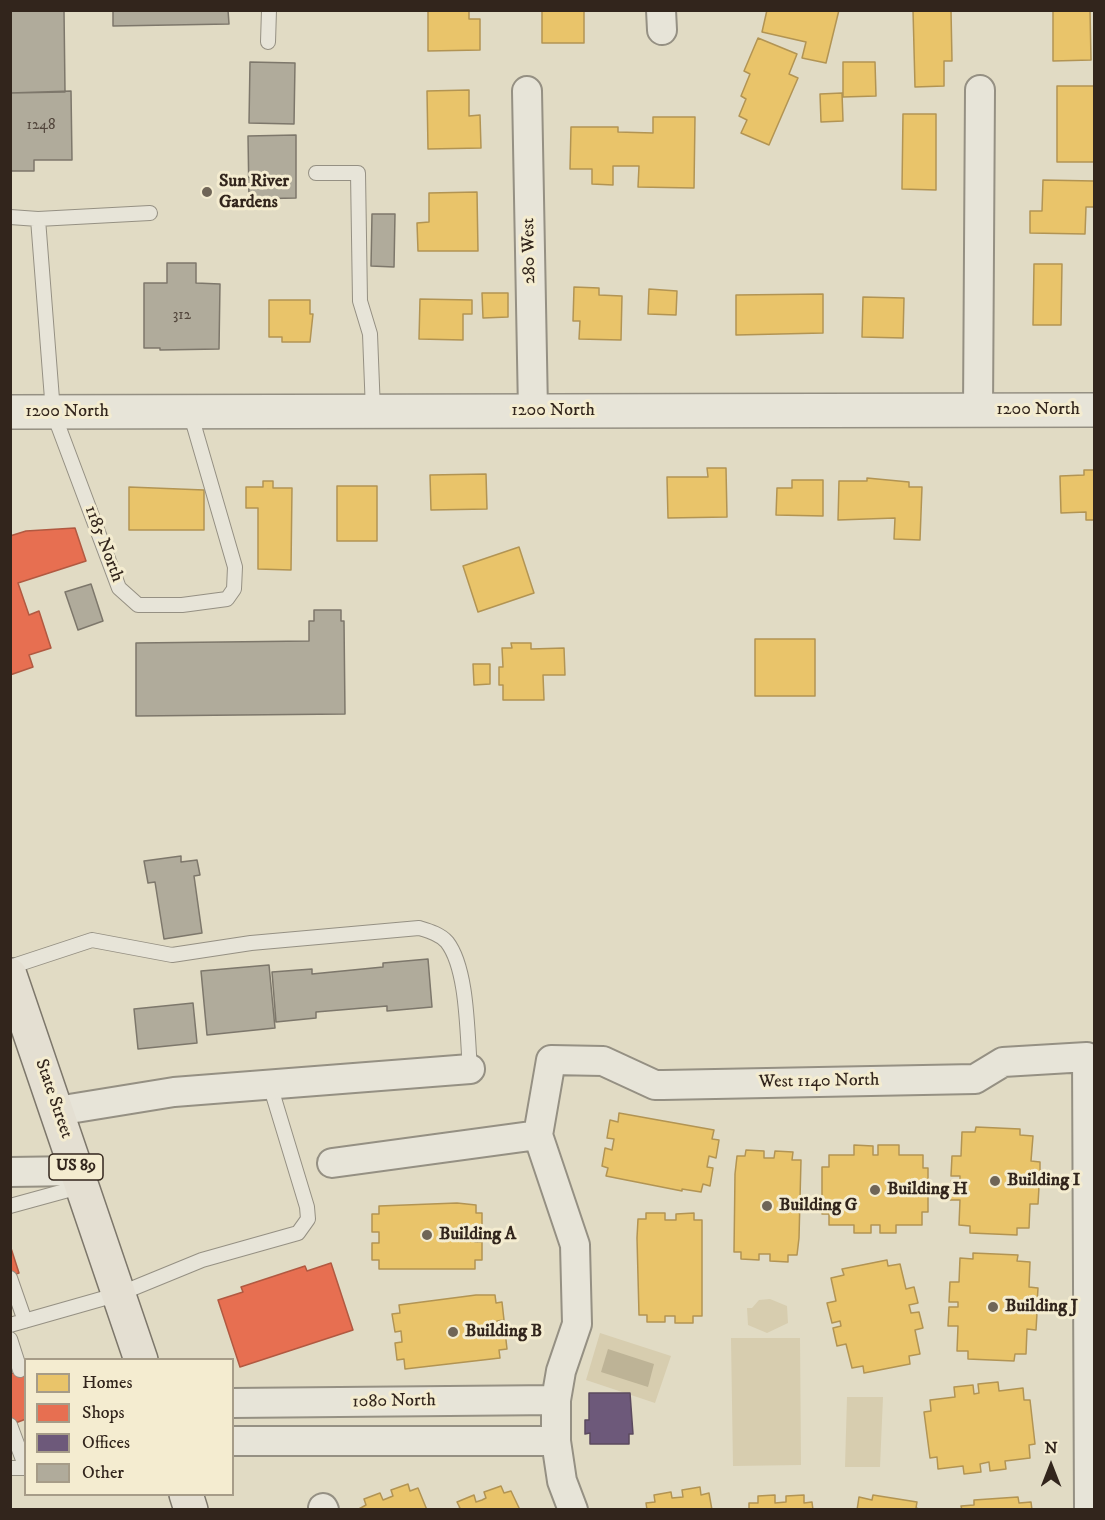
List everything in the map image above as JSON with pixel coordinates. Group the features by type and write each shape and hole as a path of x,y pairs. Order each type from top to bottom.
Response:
{"main road":[{"name":"State Street","path":"10,975 141,1358"}],"street":[{"path":"978,410 980,90"},
{"name":"280 West","path":"527,91 533,411"},
{"name":"1200 North","path":"10,412 1095,410"},
{"name":"West 1140 North","path":"538,1135 551,1060 603,1061 655,1085 663,1085 975,1080 1003,1062 1086,1057 1089,1509"},
{"path":"57,1111 174,1092 470,1069"},
{"path":"332,1163 538,1135 575,1245 577,1324 561,1371 556,1400 556,1441 562,1481 573,1509"},
{"path":"10,1172 80,1178"},
{"name":"1080 North","path":"234,1404 556,1400"},
{"path":"234,1441 556,1441"}],"lane":[{"path":"268,42 269,10"},
{"path":"316,173 358,173 360,301 370,334 373,411"},
{"path":"10,217 38,219 150,213"},
{"path":"38,219 53,412"},
{"name":"1185 North","path":"53,412 119,588 138,605 227,599 234,589 235,567 190,412"},
{"path":"10,967 92,940 172,955 251,943 418,928 433,932 446,942 456,958 463,994 470,1069"},
{"path":"10,1325 119,1294 202,1260 298,1233 308,1219 307,1207 270,1085"},
{"path":"10,1206 80,1178"},
{"path":"10,1278 25,1321"},
{"path":"10,1339 20,1370"},
{"path":"10,1425 24,1463"}],"shaded area":[{"path":"770,1299 787,1306 788,1323 767,1333 748,1325 747,1308 752,1308 759,1300"},
{"path":"600,1333 671,1356 655,1403 586,1380"},
{"path":"731,1338 800,1338 801,1465 733,1466"},
{"path":"608,1349 654,1364 648,1387 601,1372"},
{"path":"847,1397 883,1397 880,1467 845,1467"}],"building: Homes":[{"path":"428,10 469,10 469,19 480,19 480,50 428,51"},
{"path":"542,10 584,10 584,43 542,43"},
{"path":"767,10 839,10 826,63 802,58 806,42 762,32"},
{"path":"913,10 951,10 952,61 944,61 944,86 915,87"},
{"path":"1053,10 1090,10 1091,60 1053,61"},
{"path":"758,38 797,54 789,74 798,78 769,145 741,133 747,120 739,116 746,99 741,96 750,74 744,71"},
{"path":"843,62 875,62 876,96 843,97"},
{"path":"1057,86 1094,86 1094,162 1057,162"},
{"path":"469,90 469,116 480,115 481,148 428,149 427,91"},
{"path":"842,93 843,121 821,122 820,94"},
{"path":"903,114 936,114 936,190 902,189"},
{"path":"653,117 695,117 694,188 638,187 639,166 613,166 613,185 592,184 592,169 570,169 571,127 618,127 618,132 653,133"},
{"path":"1043,180 1094,181 1094,207 1086,207 1085,234 1030,233 1030,211 1042,211"},
{"path":"477,192 478,251 418,251 417,223 429,222 429,193"},
{"path":"1034,264 1062,264 1061,325 1033,325"},
{"path":"574,287 599,288 599,295 622,296 621,340 579,339 580,321 573,321"},
{"path":"649,289 677,291 676,315 648,314"},
{"path":"482,293 508,293 508,317 483,318"},
{"path":"823,294 823,333 736,335 736,295"},
{"path":"863,297 904,298 903,338 862,337"},
{"path":"420,299 472,300 472,314 463,314 463,340 419,339"},
{"path":"269,300 310,300 310,314 313,314 310,342 282,342 282,337 269,337"},
{"path":"707,468 726,468 727,517 668,518 667,477 708,477"},
{"path":"1084,470 1094,470 1094,520 1086,520 1086,512 1061,513 1060,476 1084,475"},
{"path":"486,474 487,509 431,510 430,475"},
{"path":"867,478 909,482 909,487 922,487 920,540 894,539 895,518 838,520 839,481 867,481"},
{"path":"792,480 823,480 823,516 776,515 777,488 792,488"},
{"path":"263,481 273,481 273,488 292,488 291,570 258,569 258,508 246,508 246,487 263,487"},
{"path":"337,486 377,486 377,541 337,541"},
{"path":"129,487 204,490 204,530 129,530"},
{"path":"519,547 534,593 478,612 463,566"},
{"path":"755,639 815,639 815,696 755,696"},
{"path":"511,643 531,643 531,649 564,648 565,675 543,675 544,700 503,700 503,685 499,685 499,667 503,667 502,648 512,648"},
{"path":"473,664 490,664 490,684 474,685"},
{"path":"619,1113 714,1130 712,1139 719,1140 716,1158 709,1156 707,1167 713,1168 710,1186 703,1184 701,1192 682,1189 682,1191 606,1176 608,1168 602,1166 605,1148 612,1150 614,1139 607,1138 610,1120 618,1122"},
{"name":"Building I","path":"976,1127 1020,1129 1020,1135 1033,1136 1031,1161 1040,1162 1040,1178 1031,1178 1030,1187 1039,1187 1038,1204 1030,1204 1029,1228 1017,1228 1017,1235 970,1233 970,1226 959,1225 960,1200 950,1200 951,1181 960,1181 960,1176 951,1176 952,1156 961,1156 962,1132 975,1132"},
{"name":"Building H","path":"854,1145 873,1146 873,1155 878,1155 878,1145 899,1145 899,1155 923,1155 923,1168 928,1168 928,1212 922,1212 922,1225 896,1225 896,1233 880,1233 880,1225 871,1225 871,1233 854,1233 854,1225 829,1225 829,1214 822,1214 822,1167 829,1167 829,1155 854,1155"},
{"name":"Building G","path":"746,1150 764,1151 764,1158 774,1158 775,1151 793,1152 792,1160 801,1160 797,1255 788,1255 788,1262 770,1261 770,1254 759,1254 759,1260 741,1259 741,1252 734,1252 737,1156 745,1156"},
{"name":"Building A","path":"457,1203 476,1205 476,1213 482,1213 482,1231 475,1231 475,1242 482,1242 482,1260 475,1260 475,1269 379,1269 379,1260 372,1260 372,1243 379,1243 379,1232 372,1232 372,1214 379,1214 379,1206"},
{"path":"646,1213 665,1213 665,1220 676,1220 676,1214 694,1213 694,1220 702,1220 702,1316 693,1316 693,1323 675,1323 675,1316 665,1316 665,1322 647,1322 647,1315 639,1315 638,1219 646,1219"},
{"name":"Building J","path":"973,1253 1018,1255 1017,1261 1030,1262 1029,1287 1038,1288 1037,1304 1028,1304 1028,1312 1037,1313 1036,1330 1027,1329 1026,1354 1015,1354 1014,1361 968,1359 968,1351 957,1351 958,1326 948,1326 949,1307 958,1307 958,1302 949,1302 950,1282 959,1282 960,1258 973,1259"},
{"path":"887,1260 888,1266 900,1264 906,1289 914,1287 918,1303 909,1305 911,1313 919,1312 923,1328 915,1330 920,1354 909,1356 910,1364 864,1373 863,1366 852,1368 846,1344 837,1346 833,1328 841,1326 840,1321 832,1323 827,1303 836,1301 831,1278 844,1275 842,1269"},
{"name":"Building B","path":"476,1295 495,1295 496,1303 502,1302 504,1320 497,1321 498,1331 505,1331 507,1349 499,1350 500,1358 405,1369 404,1359 397,1360 395,1343 402,1342 401,1331 395,1332 392,1314 400,1313 399,1305"},
{"path":"998,1382 999,1391 1023,1388 1024,1400 1030,1400 1035,1444 1029,1445 1030,1458 1005,1461 1006,1469 990,1471 989,1462 980,1464 981,1472 964,1474 963,1466 938,1469 937,1457 930,1458 924,1412 931,1411 930,1400 955,1397 954,1387 973,1385 974,1394 979,1393 978,1384"},
{"path":"408,1484 410,1491 418,1488 427,1510 357,1510 366,1505 364,1499 380,1493 383,1500 393,1496 391,1490"},
{"path":"501,1486 504,1493 511,1491 520,1510 455,1510 460,1508 457,1502 474,1495 476,1502 482,1500 486,1498 484,1492"},
{"path":"700,1487 701,1495 709,1493 712,1510 647,1510 646,1503 655,1502 654,1495 671,1492 672,1498 683,1497 682,1490"},
{"path":"775,1495 775,1503 786,1502 786,1496 804,1495 804,1503 812,1502 813,1510 749,1510 749,1503 758,1503 758,1496"},
{"path":"873,1495 917,1502 916,1508 922,1510 857,1510 859,1497 872,1500"},
{"path":"1018,1497 1019,1503 1031,1502 1032,1510 962,1510 961,1506 974,1505 974,1500"}],"building: Shops":[{"path":"75,528 86,561 18,583 29,615 39,611 51,648 29,655 33,667 10,675 10,536 26,531"},
{"path":"10,1245 19,1273 10,1276"},
{"path":"331,1263 353,1330 240,1367 218,1300 243,1292 241,1287 305,1266 307,1271"},
{"path":"24,1370 24,1420 10,1425 10,1374"}],"building: Offices":[{"path":"589,1393 630,1393 633,1434 629,1434 629,1444 590,1444 590,1433 585,1434 585,1420 589,1420"}],"building: Other":[{"path":"10,10 64,10 65,92 10,93"},
{"path":"113,10 228,10 229,24 113,26"},
{"path":"250,62 295,63 294,124 249,123"},
{"path":"71,91 72,160 34,160 34,171 10,171 10,93"},
{"path":"296,135 296,198 249,199 248,136"},
{"path":"372,214 395,214 394,267 371,266"},
{"path":"167,263 196,263 196,283 220,284 219,349 144,348 144,283 167,283"},
{"path":"91,584 103,621 78,630 65,592"},
{"path":"314,610 341,610 341,621 344,621 345,714 136,716 136,643 309,641 309,621 314,621"},
{"path":"181,856 181,862 197,860 200,875 194,876 202,933 164,939 155,882 148,883 144,861"},
{"path":"428,959 432,1007 387,1011 387,1006 316,1012 316,1018 276,1022 272,972 312,969 312,974 383,967 383,963"},
{"path":"269,965 275,1028 207,1035 201,971"},
{"path":"193,1003 197,1043 138,1049 134,1009"}],"place":[{"name":"Sun River Gardens","path":"207,192"},
{"name":"Building I","path":"995,1181"},
{"name":"Building H","path":"875,1190"},
{"name":"Building G","path":"767,1206"},
{"name":"Building A","path":"427,1235"},
{"name":"Building J","path":"993,1307"},
{"name":"Building B","path":"453,1332"}]}
